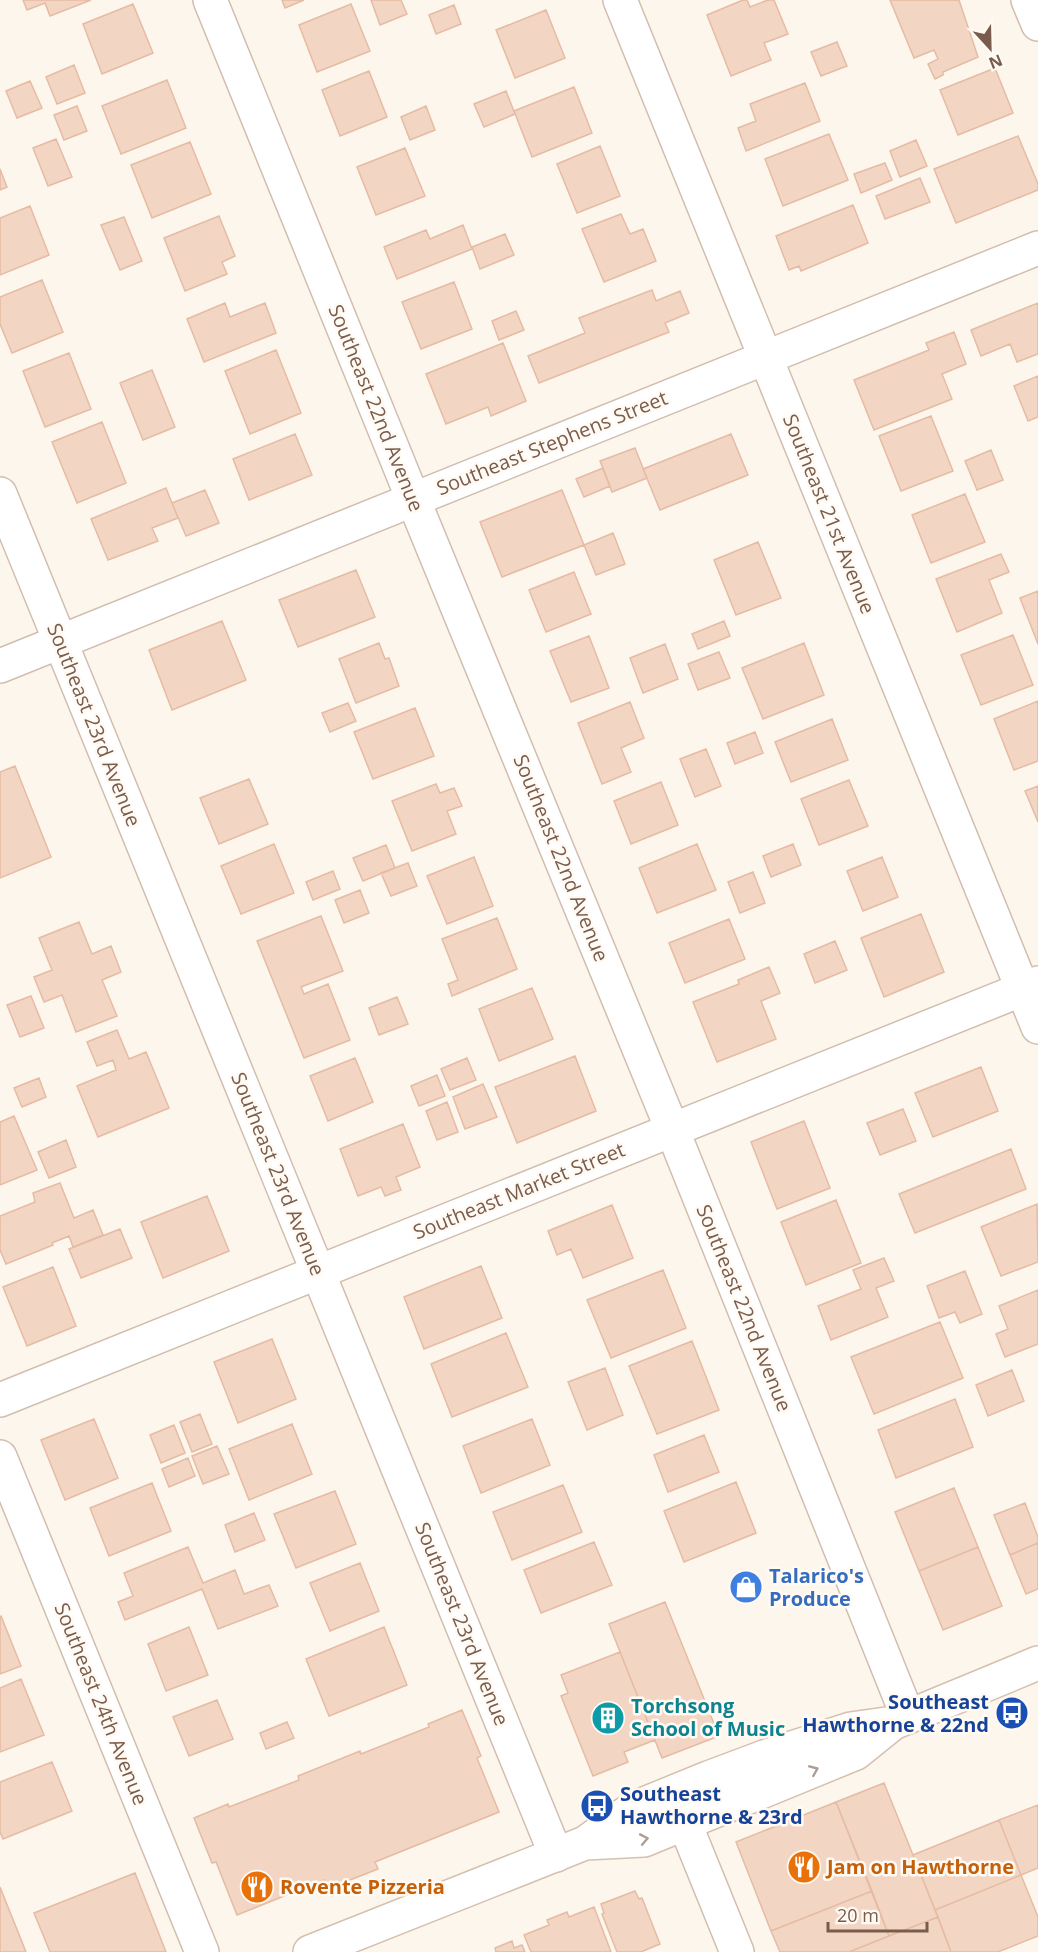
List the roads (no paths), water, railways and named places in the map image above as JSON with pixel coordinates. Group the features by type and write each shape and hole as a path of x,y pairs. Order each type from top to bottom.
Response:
{"street":[{"name":"Southeast 22nd Avenue","path":"210,0 672,1129 901,1720"},
{"name":"Southeast 21st Avenue","path":"620,0 766,356 1030,986 1038,1028"},
{"path":"1028,0 1038,24"},
{"name":"Southeast Stephens Street","path":"0,666 1038,248"},
{"name":"Southeast 23rd Avenue","path":"0,494 319,1272 571,1849"},
{"name":"Southeast Market Street","path":"0,1400 1030,986"},
{"name":"Southeast 24th Avenue","path":"0,1456 202,1952"},
{"path":"313,1952 571,1849 632,1809 708,1778 851,1729 901,1720 1038,1663"},
{"path":"571,1849 644,1840 685,1824 856,1753 901,1720"},
{"path":"685,1824 737,1952"}],"place":[{"name":"Talarico's Produce","path":"746,1587"},
{"name":"Southeast Hawthorne & 22nd","path":"1012,1713"},
{"name":"Torchsong School of Music","path":"608,1718"},
{"name":"Southeast Hawthorne & 23rd","path":"597,1806"},
{"name":"Jam on Hawthorne","path":"804,1867"},
{"name":"Rovente Pizzeria","path":"257,1887"}]}
